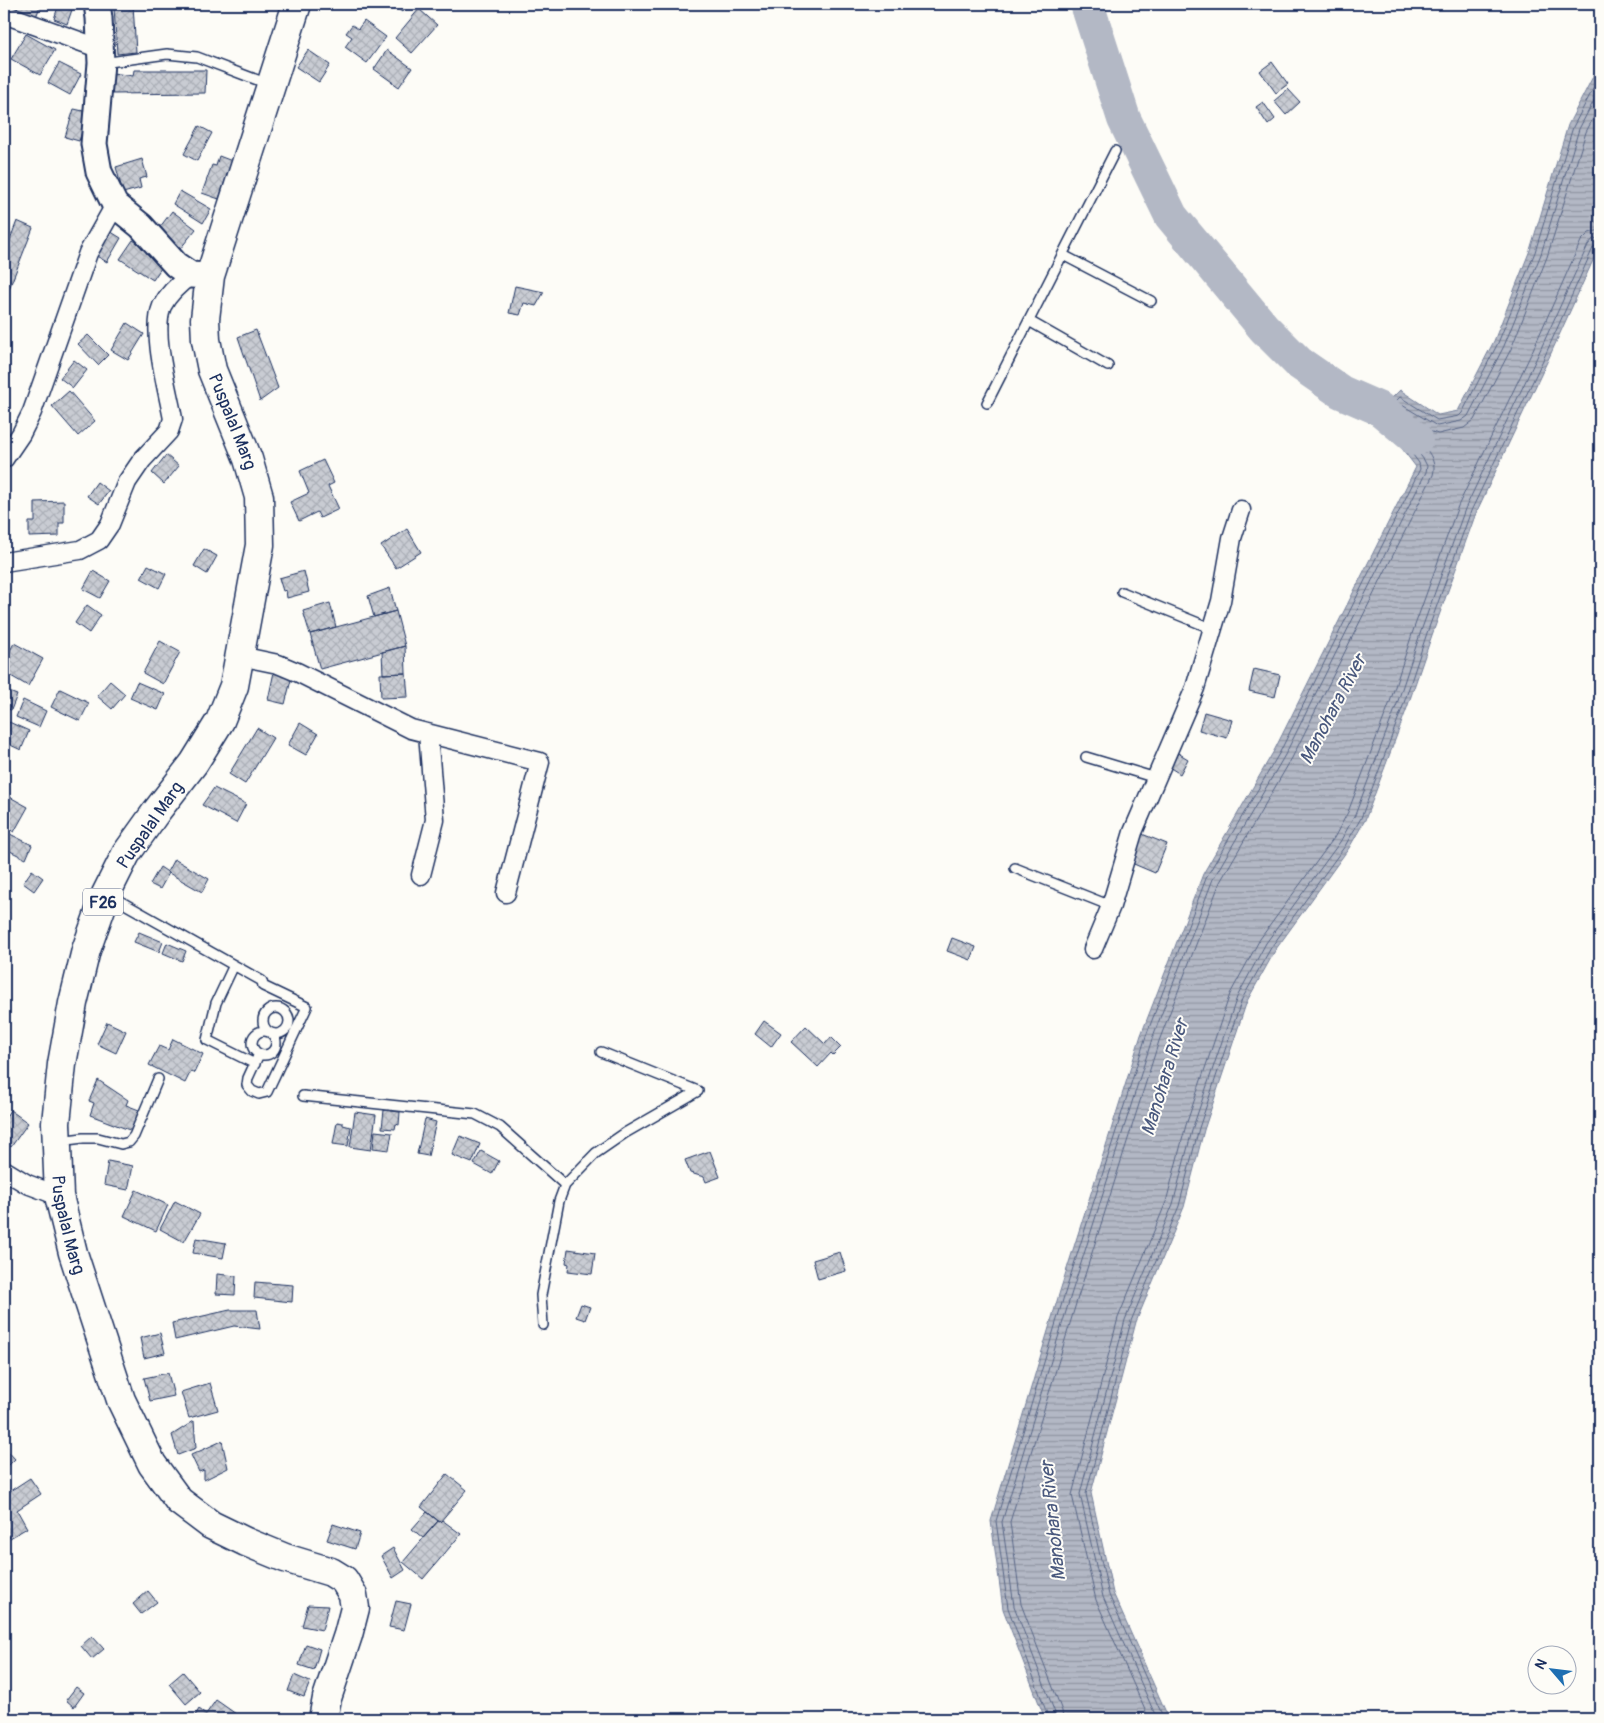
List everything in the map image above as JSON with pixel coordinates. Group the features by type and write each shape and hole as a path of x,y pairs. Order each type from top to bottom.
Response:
{"main road":[{"name":"Puspalal Marg","path":"297,4 271,85 201,275 206,340 212,370 248,460 259,497 260,545 234,686 220,721 194,763 126,854 106,894 86,950 73,1002 62,1064 56,1142 59,1196 74,1252 122,1400 152,1464 179,1501 211,1525 285,1558 331,1572 344,1580 353,1594 355,1608 327,1698 323,1719"}],"street":[{"path":"97,4 101,56 94,144 99,172 115,204 141,226 176,265 201,275"},
{"path":"4,14 101,56"},
{"path":"4,459 21,434 32,412 88,253 115,204"},
{"path":"4,562 80,550 99,540 110,524 127,482 142,460 169,431 173,419 158,334 162,307 178,285 201,275"},
{"path":"1093,949 1111,906 1133,832 1195,688 1221,601 1232,538 1241,510"},
{"path":"240,656 278,664 298,672 411,729 540,762 506,893"},
{"path":"421,875 435,820 428,734"},
{"path":"4,1170 27,1184 59,1196"}],"lane":[{"path":"101,56 167,54 197,57 271,85"},
{"path":"988,403 1115,151"},
{"path":"1063,255 1150,301"},
{"path":"1029,321 1108,366"},
{"path":"1122,592 1213,629"},
{"path":"1086,757 1156,778"},
{"path":"1015,868 1111,906"},
{"path":"106,894 234,965 262,982 263,986 307,1007 266,1092 259,1094 252,1091 247,1084 259,1054"},
{"path":"234,965 216,1003 207,1040 255,1064"},
{"path":"262,1031 270,1032 275,1038 276,1046 267,1055 259,1054 253,1049 255,1034 262,1031"},
{"path":"543,1325 541,1295 559,1201 565,1185 596,1153 625,1133 698,1091 601,1052"},
{"path":"56,1142 90,1138 121,1144 129,1142 134,1136 158,1078"},
{"path":"303,1096 475,1114 500,1127 565,1185"}],"water":[{"name":"Manohara River","path":"1600,63 1600,245 1476,513 1365,820 1349,848 1276,949 1247,1001 1204,1130 1184,1207 1136,1322 1091,1493 1113,1593 1169,1719 1045,1719 1003,1609 991,1521 1060,1291 1141,1035 1203,874 1275,749 1416,467 1387,429 1368,422 1400,390 1438,415 1458,411 1494,341 1530,250 1568,125"}],"building":[{"path":"5,4 41,4 36,17"},
{"path":"59,4 74,4 67,24 54,19"},
{"path":"391,4 407,4 402,12"},
{"path":"133,5 136,52 117,54 114,7"},
{"path":"419,9 437,25 412,53 395,38"},
{"path":"364,21 386,37 367,63 345,47 352,37 346,33 352,25 358,29"},
{"path":"26,34 55,50 40,75 11,59"},
{"path":"308,50 330,65 319,82 296,67"},
{"path":"387,50 412,68 399,87 374,69"},
{"path":"1272,62 1288,84 1276,93 1260,71"},
{"path":"59,63 81,74 70,95 48,83"},
{"path":"134,70 206,70 205,93 111,94 113,73 133,76"},
{"path":"1288,89 1300,102 1286,115 1274,101"},
{"path":"1263,102 1275,119 1268,125 1256,107"},
{"path":"74,109 88,112 79,141 65,137"},
{"path":"199,126 212,133 197,161 184,154"},
{"path":"219,156 232,161 219,199 202,193 212,165 216,166"},
{"path":"142,159 147,177 139,179 141,188 123,193 116,167"},
{"path":"180,191 211,209 203,223 173,204"},
{"path":"172,211 196,229 180,249 157,231"},
{"path":"17,221 33,228 7,294 4,292 4,255"},
{"path":"108,230 121,238 107,262 93,254"},
{"path":"133,240 165,262 153,280 120,259"},
{"path":"515,286 544,292 536,306 524,303 520,315 509,313"},
{"path":"127,323 144,334 128,360 111,350"},
{"path":"256,330 278,388 260,401 238,337"},
{"path":"88,335 108,355 98,365 78,344"},
{"path":"74,360 87,370 73,388 60,378"},
{"path":"69,391 95,421 78,436 52,406"},
{"path":"166,455 179,466 164,484 152,473"},
{"path":"323,460 334,483 328,486 339,509 320,518 317,512 299,521 290,502 309,493 300,471"},
{"path":"97,482 109,491 99,504 87,496"},
{"path":"64,501 64,523 59,523 59,536 29,537 29,522 35,522 35,502"},
{"path":"407,529 421,552 396,568 381,546"},
{"path":"204,549 217,556 207,574 194,566"},
{"path":"148,565 166,574 159,588 141,578"},
{"path":"93,571 110,581 100,598 83,589"},
{"path":"304,571 309,592 287,598 286,590 283,591 279,578"},
{"path":"390,588 396,611 374,617 368,596"},
{"path":"330,603 336,627 310,634 303,611"},
{"path":"87,605 101,615 89,633 75,623"},
{"path":"396,611 405,646 320,669 310,634"},
{"path":"160,641 180,652 163,684 143,673"},
{"path":"14,643 43,659 28,686 4,672 4,662"},
{"path":"405,646 406,673 383,674 382,652"},
{"path":"1254,669 1280,675 1275,697 1249,691"},
{"path":"274,672 292,676 285,704 268,700"},
{"path":"406,673 408,697 381,698 380,674"},
{"path":"110,681 125,694 112,709 97,696"},
{"path":"137,682 165,694 158,710 130,698"},
{"path":"60,689 89,703 80,721 51,707"},
{"path":"4,690 17,695 11,710 4,708"},
{"path":"23,700 46,711 39,727 16,717"},
{"path":"1204,712 1232,720 1227,738 1199,730"},
{"path":"9,722 29,731 21,750 4,742 4,733"},
{"path":"300,723 318,734 306,755 288,745"},
{"path":"257,728 273,738 245,784 229,774"},
{"path":"1178,753 1188,759 1180,774 1169,767"},
{"path":"214,788 246,804 236,823 202,805"},
{"path":"8,796 28,807 14,832 4,826 4,804"},
{"path":"10,834 32,845 26,859 4,848"},
{"path":"1142,834 1167,844 1155,873 1129,862"},
{"path":"174,859 209,879 202,892 167,872"},
{"path":"160,867 169,873 160,889 150,884"},
{"path":"32,870 43,878 34,891 23,883"},
{"path":"139,932 163,942 159,952 134,942"},
{"path":"952,938 976,947 971,960 947,951"},
{"path":"167,943 186,951 182,961 163,953"},
{"path":"764,1021 781,1033 771,1047 755,1034"},
{"path":"107,1022 126,1031 116,1053 97,1044"},
{"path":"806,1026 825,1044 831,1037 841,1047 833,1055 831,1053 818,1067 791,1042"},
{"path":"173,1039 203,1054 194,1073 191,1071 185,1083 149,1065 159,1046 168,1050"},
{"path":"98,1080 128,1100 126,1105 139,1110 132,1131 90,1115 94,1103 89,1101"},
{"path":"10,1110 28,1123 11,1147 4,1141 4,1120"},
{"path":"384,1110 400,1112 399,1125 396,1124 395,1129 382,1128"},
{"path":"355,1112 376,1115 371,1150 350,1147"},
{"path":"425,1119 436,1122 428,1156 417,1154"},
{"path":"337,1122 351,1127 348,1146 333,1144"},
{"path":"375,1131 392,1133 389,1150 373,1148"},
{"path":"460,1136 480,1144 472,1163 452,1155"},
{"path":"481,1151 499,1161 492,1174 474,1164"},
{"path":"710,1151 720,1177 706,1182 704,1177 690,1173 685,1160"},
{"path":"108,1161 133,1166 128,1190 104,1185"},
{"path":"136,1190 168,1205 156,1231 124,1216"},
{"path":"175,1201 200,1214 184,1242 160,1229"},
{"path":"196,1238 226,1243 223,1258 193,1253"},
{"path":"568,1249 595,1253 592,1274 568,1271 569,1264 566,1263"},
{"path":"840,1252 846,1271 818,1279 813,1260"},
{"path":"217,1274 236,1276 235,1295 216,1294"},
{"path":"255,1282 293,1285 292,1302 254,1298"},
{"path":"581,1304 590,1307 585,1320 576,1317"},
{"path":"230,1310 257,1310 260,1329 234,1326 175,1340 172,1323"},
{"path":"160,1333 165,1353 144,1358 140,1338"},
{"path":"168,1373 174,1396 150,1401 144,1378"},
{"path":"210,1383 218,1410 189,1418 181,1392"},
{"path":"194,1421 196,1448 178,1455 172,1435"},
{"path":"222,1441 228,1468 204,1480 204,1470 199,1472 191,1455"},
{"path":"4,1447 15,1459 4,1470"},
{"path":"447,1474 467,1490 440,1522 421,1507"},
{"path":"30,1478 41,1494 17,1510 27,1528 10,1538 4,1528 4,1495"},
{"path":"427,1512 438,1521 423,1538 412,1529"},
{"path":"442,1520 461,1534 423,1579 403,1562 438,1521"},
{"path":"333,1524 360,1533 355,1549 327,1540"},
{"path":"393,1548 405,1570 393,1578 381,1556"},
{"path":"148,1591 157,1602 141,1614 133,1604"},
{"path":"396,1601 411,1604 404,1630 389,1627"},
{"path":"308,1605 328,1606 322,1630 302,1626"},
{"path":"92,1636 104,1649 92,1659 81,1646"},
{"path":"306,1644 320,1649 314,1670 299,1665"},
{"path":"183,1672 200,1692 186,1704 169,1684"},
{"path":"294,1675 310,1682 304,1697 288,1691"},
{"path":"76,1687 84,1693 74,1707 66,1700"},
{"path":"216,1700 236,1714 233,1719 193,1719 199,1709 206,1714"}],"waterway":[{"path":"1087,4 1124,119 1171,216 1264,328 1299,363 1341,392 1380,409 1416,439"}]}
